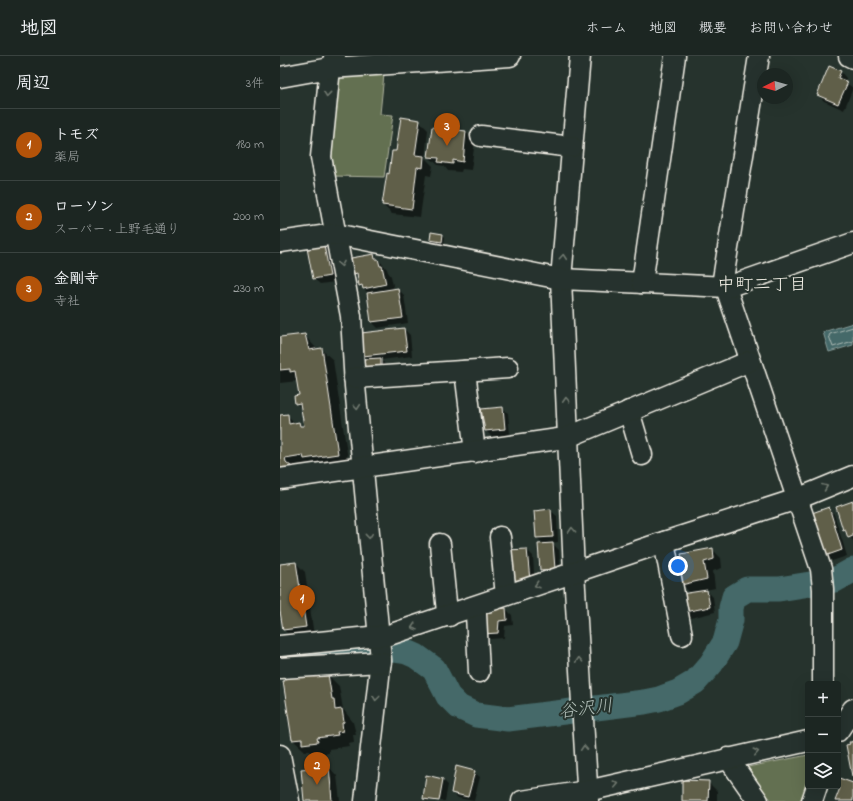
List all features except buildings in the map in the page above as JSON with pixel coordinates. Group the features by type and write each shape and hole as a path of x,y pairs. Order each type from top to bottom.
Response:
{"street":[{"path":"280,77 332,62 510,56"},
{"path":"580,56 561,279 574,572 587,796"},
{"path":"642,283 675,56"},
{"path":"759,56 723,279 727,287 750,361 821,570 823,589 823,681"},
{"path":"849,56 853,58"},
{"path":"332,62 321,157 350,316 354,378 380,650 364,801"},
{"path":"481,136 572,147"},
{"path":"280,242 335,234 561,279 727,287 853,244"},
{"path":"280,479 475,452 568,437 750,361"},
{"path":"354,378 508,368"},
{"path":"465,371 475,452"},
{"path":"629,411 642,455"},
{"path":"280,668 380,650 389,635 449,616 507,594 797,499 853,476"},
{"path":"500,537 507,594"},
{"path":"664,542 682,635"},
{"path":"440,544 447,612 449,616"},
{"path":"473,607 476,614 479,672"},
{"path":"280,646 380,650"},
{"path":"841,727 853,709"},
{"path":"841,732 853,731"},
{"path":"522,801 587,796 728,758 805,742"},
{"path":"280,755 288,801"},
{"path":"728,758 758,801"},
{"path":"812,801 816,789"}],"green space":[{"path":"384,74 380,114 393,115 384,177 332,176 328,157 338,76"},
{"path":"805,756 805,789 800,801 773,801 762,791 748,767"}],"water":[{"path":"853,323 853,345 829,352 823,332"}],"waterway":[{"name":"谷沢川","path":"280,657 394,650 407,652 416,656 434,669 448,696 459,707 476,715 508,719 644,702 659,699 678,692 695,682 711,664 725,642 731,620 731,608 734,597 747,589 779,589 835,580 853,570"}],"place":[{"name":"金剛寺","path":"447,146"},
{"name":"トモズ","path":"302,618"},
{"name":"ローソン","path":"317,785"}],"district":[{"name":"中町二丁目","path":"762,286"}]}
